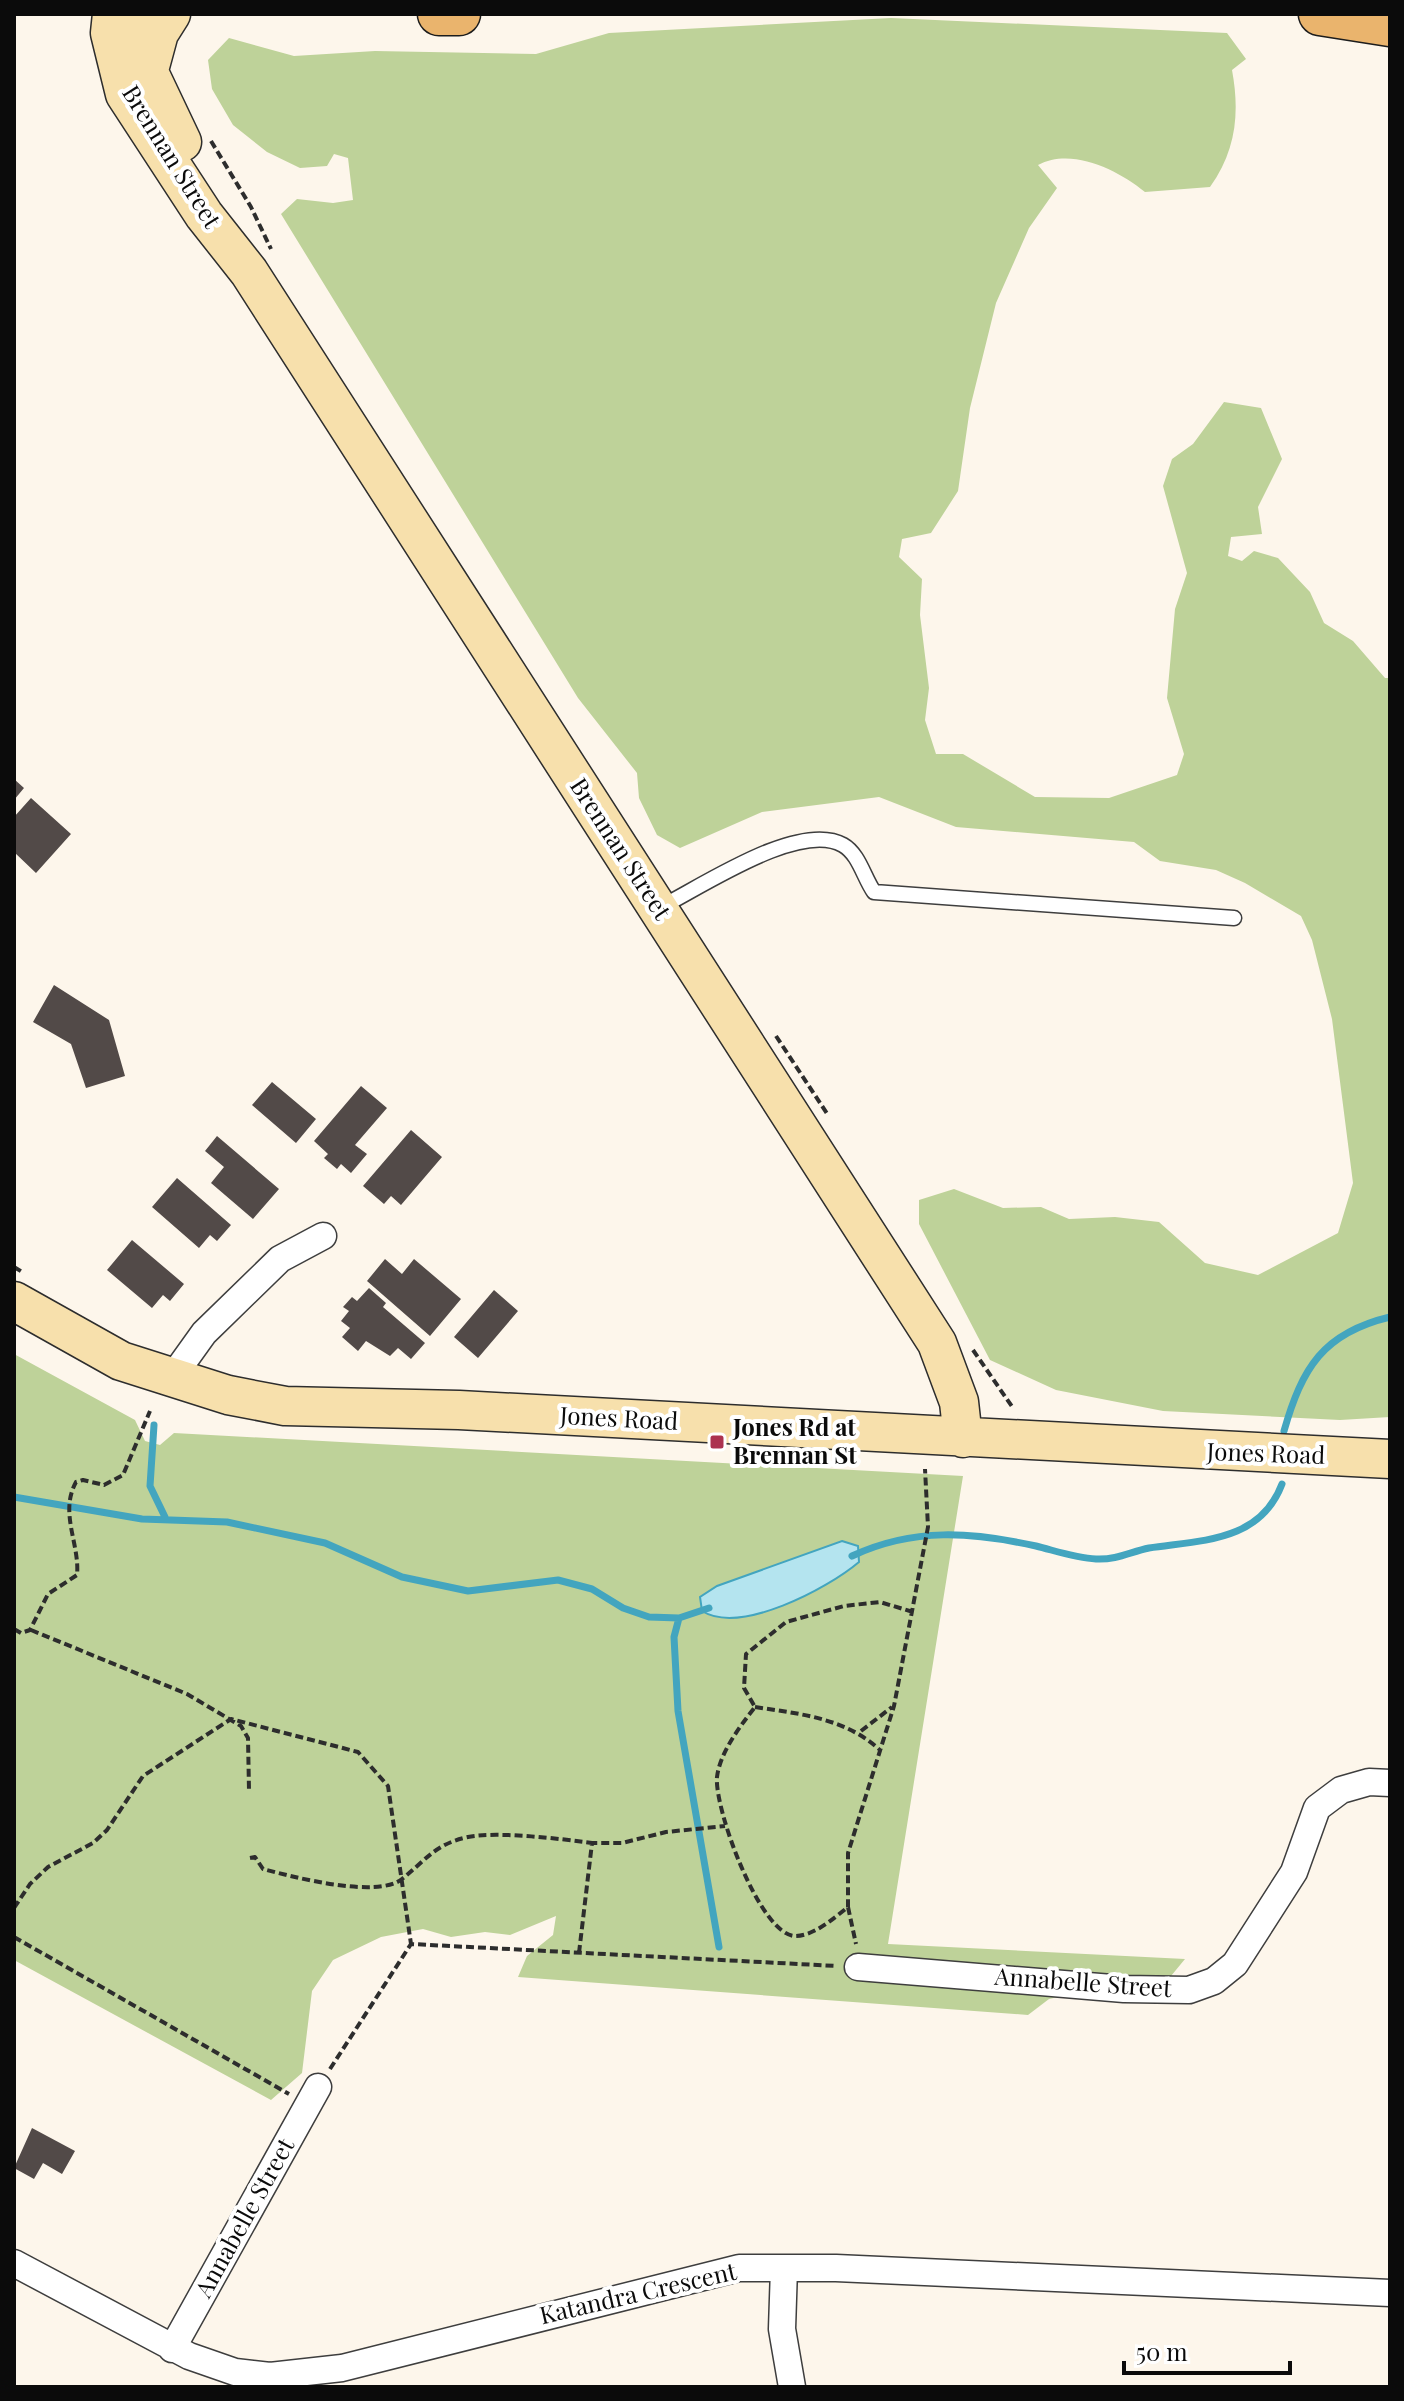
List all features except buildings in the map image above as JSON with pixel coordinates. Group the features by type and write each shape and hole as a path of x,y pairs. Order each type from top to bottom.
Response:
{"main road":[{"path":"439,14 459,14"},
{"path":"1320,14 1390,25"}],"street":[{"name":"Brennan Street","path":"123,32 159,33 171,14"},
{"name":"Brennan Street","path":"123,32 125,94 204,215 249,272"},
{"name":"Brennan Street","path":"123,32 249,272 937,1343 955,1387 963,1438"},
{"path":"171,1379 204,1333 280,1259 323,1236"},
{"name":"Jones Road","path":"14,1301 121,1361 171,1379 285,1406 459,1410 1390,1459"},
{"name":"Annabelle Street","path":"858,1967 1124,1989 1189,1990 1214,1981 1235,1964 1294,1872 1317,1808 1341,1790 1369,1782 1390,1783"},
{"name":"Annabelle Street","path":"172,2349 313,2096"},
{"name":"Katandra Crescent","path":"14,2263 172,2349 270,2381 342,2368 697,2276 739,2268 1390,2293"},
{"path":"784,2268 782,2329 792,2387"}],"lane":[{"path":"658,908 784,845 821,839 843,845 856,858 874,892 1234,918"}],"path":[{"path":"30,1630 48,1594 77,1575 78,1563 68,1519 72,1488 76,1482 83,1480 104,1485 123,1475 150,1411"},
{"path":"411,1944 858,1967 848,1907 848,1853 863,1794 881,1751 894,1706 913,1612 928,1527 925,1469"},
{"path":"881,1751 860,1731 832,1722 755,1707 744,1688 746,1654 786,1622 844,1606 880,1602 913,1612"},
{"path":"14,1629 21,1633 30,1630 187,1694 231,1719 241,1726 248,1738 249,1790"},
{"path":"860,1731 894,1706"},
{"path":"755,1707 736,1731 717,1777 725,1826 750,1886 783,1932 794,1936 806,1933 848,1907"},
{"path":"14,1908 30,1884 48,1867 93,1843 107,1830 143,1776 231,1719 358,1752 388,1786 411,1944 313,2096 14,1937"},
{"path":"250,1858 255,1857 263,1869 296,1878 370,1887 401,1881 431,1851 471,1836 622,1843 725,1826"},
{"path":"579,1953 592,1843"}],"green space":[{"path":"891,18 1227,33 1246,59 1232,70 1236,101 1234,131 1226,160 1210,187 1145,192 1108,169 1080,160 1051,160 1038,165 1057,188 1029,228 996,303 970,408 958,491 931,533 902,539 899,557 922,579 920,615 929,688 925,720 936,754 963,754 1035,797 1109,798 1177,775 1184,754 1167,698 1175,609 1187,573 1163,486 1172,459 1193,444 1224,402 1261,408 1282,459 1258,507 1262,534 1231,537 1228,556 1242,561 1254,551 1278,558 1310,592 1324,623 1353,641 1385,678 1390,678 1390,1417 1340,1420 1163,1411 1056,1390 990,1360 919,1224 919,1200 954,1189 1003,1208 1041,1207 1069,1219 1115,1217 1159,1222 1205,1263 1258,1275 1338,1233 1353,1183 1332,1019 1312,940 1301,916 1216,870 1160,861 1134,842 956,827 879,797 762,812 680,848 657,835 639,798 637,773 578,698 281,214 297,199 333,203 353,200 348,158 334,154 327,166 300,168 267,152 233,125 212,89 208,60 229,38 294,56 375,51 536,54 609,33"},
{"path":"14,1354 135,1420 145,1441 160,1445 174,1433 963,1476 888,1944 1185,1959 1171,1976 1145,1978 1049,1999 1028,2015 518,1977 527,1956 553,1935 556,1916 510,1935 485,1932 451,1937 423,1929 381,1937 333,1960 312,1991 302,2073 271,2100 14,1960","holes":["842,1541 858,1546 859,1562 813,1590 717,1586"]}],"water":[{"path":"842,1541 858,1546 859,1562 805,1596 783,1606 738,1617 718,1617 702,1611 700,1597 717,1586"}],"waterway":[{"path":"1284,1431 1299,1389 1319,1356 1348,1333 1390,1317"},
{"path":"154,1425 150,1486 165,1517"},
{"path":"852,1556 898,1540 966,1535 1081,1557 1110,1558 1149,1548 1209,1540 1244,1528 1272,1503 1282,1484"},
{"path":"14,1497 142,1519 227,1522 325,1543 402,1577 468,1591 558,1580 592,1589 623,1608 649,1617 679,1618 709,1608"},
{"path":"679,1618 674,1637 678,1711 719,1947"}],"place":[{"name":"Jones Rd at Brennan St","path":"717,1442"}]}
